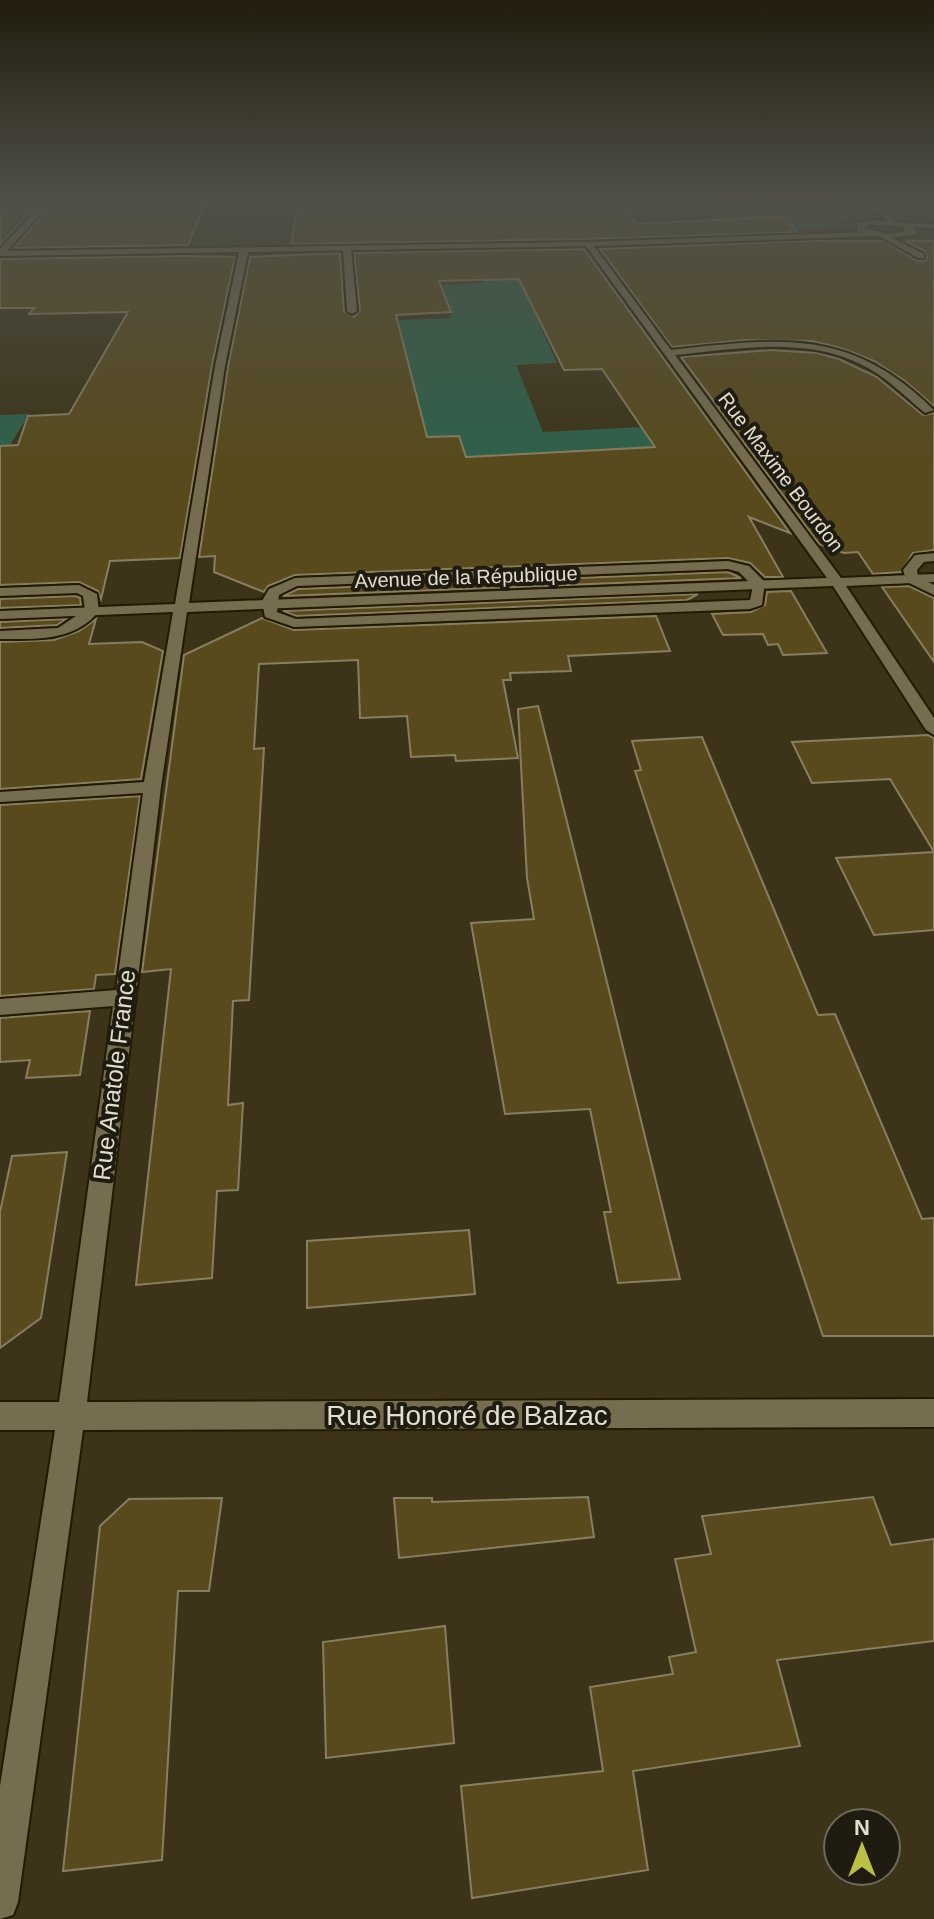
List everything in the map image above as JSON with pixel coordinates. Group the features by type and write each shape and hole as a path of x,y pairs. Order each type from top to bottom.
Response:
{"street":[{"name":"Rue Anatole France","path":"0,1902 71,1416 152,787 220,366 236,290"},
{"path":"350,290 352,311"},
{"name":"Rue Maxime Bourdon","path":"621,290 837,582 934,730"},
{"path":"668,353 762,345 822,349 849,356 876,369 929,411"},
{"path":"934,557 920,558 910,570 912,579 934,591"},
{"path":"728,565 744,569 760,585 760,598 750,605 687,608 294,623 270,614 268,605 276,590 295,582 728,565"},
{"path":"760,585 934,578"},
{"path":"0,592 79,589 90,594 92,611 82,624 65,632 0,635"},
{"path":"0,615 268,605"},
{"path":"0,797 152,787"},
{"path":"0,1007 124,997"},
{"name":"Rue Honoré de Balzac","path":"0,1416 934,1413"}],"green space":[{"path":"443,290 524,290 557,363 516,365 543,432 641,427 654,447 334,463 349,338 402,337 399,320 452,318"},
{"path":"29,414 10,445 0,446 0,415"}],"building":[{"path":"0,290 228,290 212,365 180,558 110,561 101,599 98,591 79,582 0,585 0,446 18,445 28,416 69,414 128,312 29,314 34,308 0,308"},
{"path":"243,290 343,290 344,311 354,317 360,311 358,290 442,290 451,312 396,315 427,437 459,436 466,457 655,447 602,369 564,370 524,290 613,290 790,533 749,517 783,577 765,577 750,563 728,558 295,575 268,586 264,592 214,572 215,556 199,557 228,367"},
{"path":"630,290 934,290 934,406 905,381 874,361 813,341 746,340 672,347"},
{"path":"770,350 817,353 839,359 877,377 923,415 934,413 934,550 913,553 901,572 873,574 858,552 844,553 819,544 681,357"},
{"path":"728,572 741,578 283,596 298,589"},
{"path":"909,586 934,598 934,662 882,587"},
{"path":"791,591 827,653 783,655 778,644 768,645 763,634 723,635 712,614 751,612 765,605 767,592"},
{"path":"698,594 687,600 296,616 283,611"},
{"path":"80,598 81,605 0,608 0,599"},
{"path":"656,616 670,651 568,656 571,671 510,673 511,680 503,680 518,758 456,761 455,755 411,757 407,716 360,718 358,660 259,664 254,749 264,748 249,1000 233,1001 228,1105 243,1103 238,1190 217,1191 212,1278 136,1285 171,969 142,972 184,655 262,618 294,630"},
{"path":"66,619 57,625 0,628 0,622"},
{"path":"96,619 89,644 142,642 163,651 141,779 0,789 0,642 54,640 79,631"},
{"path":"538,706 680,1279 618,1283 604,1212 611,1212 590,1109 505,1114 471,923 534,919 527,878 518,709"},
{"path":"928,735 934,738 934,852 890,779 812,783 792,742"},
{"path":"702,737 818,1015 835,1014 922,1219 934,1218 934,1336 823,1336 635,771 641,770 632,741"},
{"path":"140,796 115,974 96,975 94,989 0,996 0,805"},
{"path":"934,852 934,930 874,935 836,858"},
{"path":"90,1011 80,1075 26,1078 30,1060 0,1062 0,1018"},
{"path":"67,1152 41,1318 0,1348 0,1212 12,1156"},
{"path":"469,1230 475,1294 307,1308 307,1241"},
{"path":"588,1497 594,1537 399,1558 394,1498 432,1498 432,1502"},
{"path":"873,1497 891,1545 934,1539 934,1641 777,1660 800,1746 633,1771 648,1870 472,1898 461,1786 603,1771 590,1687 673,1674 669,1657 696,1652 675,1559 711,1554 702,1516"},
{"path":"222,1498 209,1591 178,1591 162,1860 63,1871 100,1526 129,1499"},
{"path":"445,1626 454,1743 326,1758 323,1642"}]}
